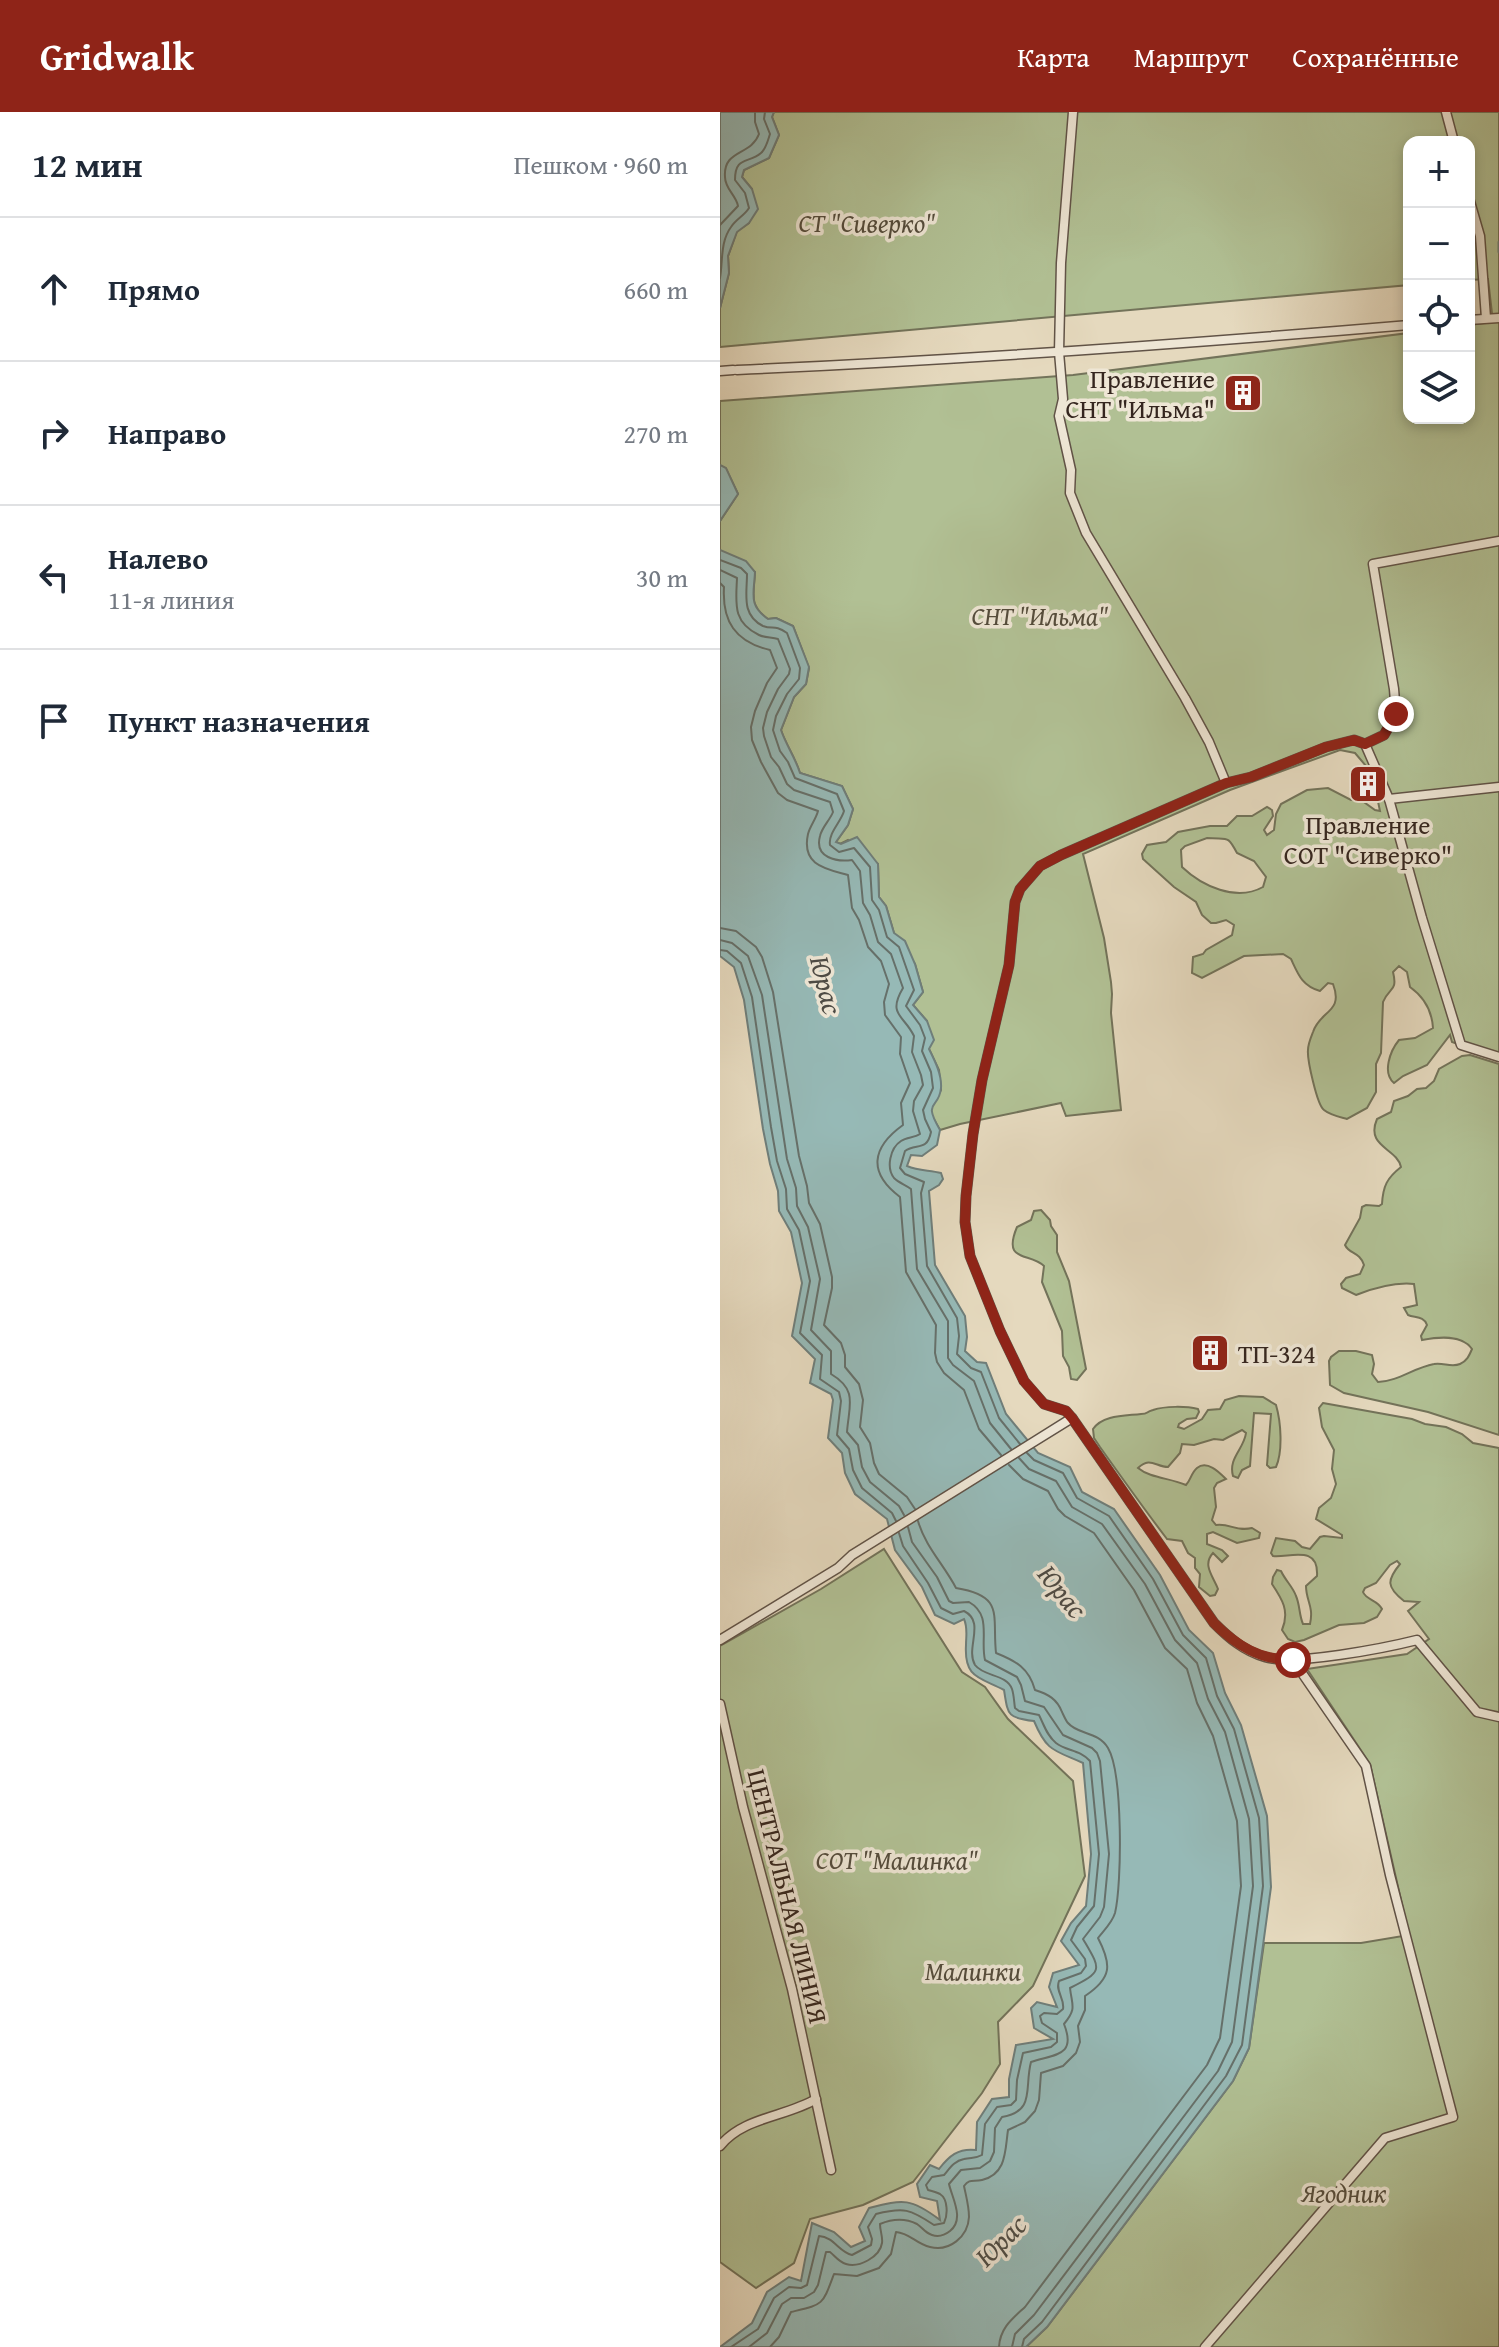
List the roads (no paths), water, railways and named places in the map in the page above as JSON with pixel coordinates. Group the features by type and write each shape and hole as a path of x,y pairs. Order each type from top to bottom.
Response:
{"street":[{"path":"1073,112 1061,263 1059,352 1063,399 1059,416 1071,470 1070,493 1086,533 1185,698 1209,742 1226,783"},
{"path":"1446,112 1452,136"},
{"path":"1472,208 1480,236 1486,318"},
{"path":"1475,319 1499,318"},
{"path":"720,371 902,363 1403,325"},
{"path":"1499,541 1373,564 1396,714 1384,735 1365,744 1354,740 1326,747 1251,777 1226,783 1061,855 1040,866 1020,889 1015,902 1009,965 982,1080 973,1134 965,1222 970,1256 1024,1381 1044,1404 1066,1411 1072,1418 1214,1623 1231,1640 1266,1658 1293,1660 1417,1640 1477,1712 1499,1717"},
{"path":"1365,744 1389,799 1461,1045 1499,1057"},
{"path":"1389,799 1499,787"},
{"path":"720,1640 1072,1418"},
{"path":"1205,2347 1385,2138 1453,2117 1390,1875 1366,1766 1293,1660"},
{"name":"ЦЕНТРАЛЬНАЯ ЛИНИЯ","path":"720,1704 743,1807 792,1989 831,2170"},
{"path":"720,2146 728,2136 760,2120 816,2099"}],"water":[{"path":"720,112 774,112 772,117 779,135 769,158 744,170 742,177 752,189 758,209 749,223 737,232 728,256 729,273 720,308"},
{"path":"720,465 726,468 738,494 720,521"},
{"name":"Юрас","path":"720,550 746,561 755,572 754,598 757,609 768,619 776,618 793,626 809,667 806,684 794,697 781,730 800,773 842,786 853,809 848,825 836,842 841,844 857,837 878,864 879,897 886,906 894,933 905,941 915,964 923,992 913,1005 927,1021 934,1040 929,1049 936,1063 941,1088 932,1113 940,1130 937,1145 922,1156 911,1155 907,1166 941,1173 943,1179 929,1191 935,1265 965,1316 965,1351 977,1362 986,1363 1006,1414 1038,1453 1070,1467 1082,1492 1114,1509 1160,1575 1189,1630 1213,1653 1225,1693 1241,1725 1267,1816 1271,1887 1249,2048 1233,2081 1047,2327 1026,2347 720,2347 752,2323 767,2292 789,2277 801,2281 812,2223 834,2232 851,2247 865,2241 859,2227 869,2208 907,2202 940,2220 937,2201 920,2197 917,2184 930,2165 939,2169 954,2154 976,2150 977,2122 992,2099 1009,2097 1009,2079 1016,2045 1053,2039 1034,2028 1031,2008 1037,2002 1057,2007 1049,1987 1053,1973 1079,1965 1061,1941 1086,1906 1091,1854 1083,1763 1052,1749 1034,1721 1010,1714 1004,1690 980,1679 971,1670 966,1656 964,1619 954,1624 935,1615 922,1587 895,1550 887,1519 855,1494 845,1473 842,1453 828,1438 833,1400 831,1394 810,1383 815,1359 792,1336 802,1283 791,1232 779,1211 744,1000 734,967 720,956"}],"waterway":[{"path":"1499,242 1499,252"}],"place":[{"name":"Правление СНТ \"Ильма\"","path":"1243,393"},
{"name":"Правление СОТ \"Сиверко\"","path":"1368,784"},
{"name":"ТП-324","path":"1210,1353"}],"park label":[{"name":"СТ \"Сиверко\"","path":"867,222"},
{"name":"СНТ \"Ильма\"","path":"1040,615"},
{"name":"СОТ \"Малинка\"","path":"897,1859"},
{"name":"Малинки","path":"973,1970"},
{"name":"Ягодник","path":"1344,2192"}]}
